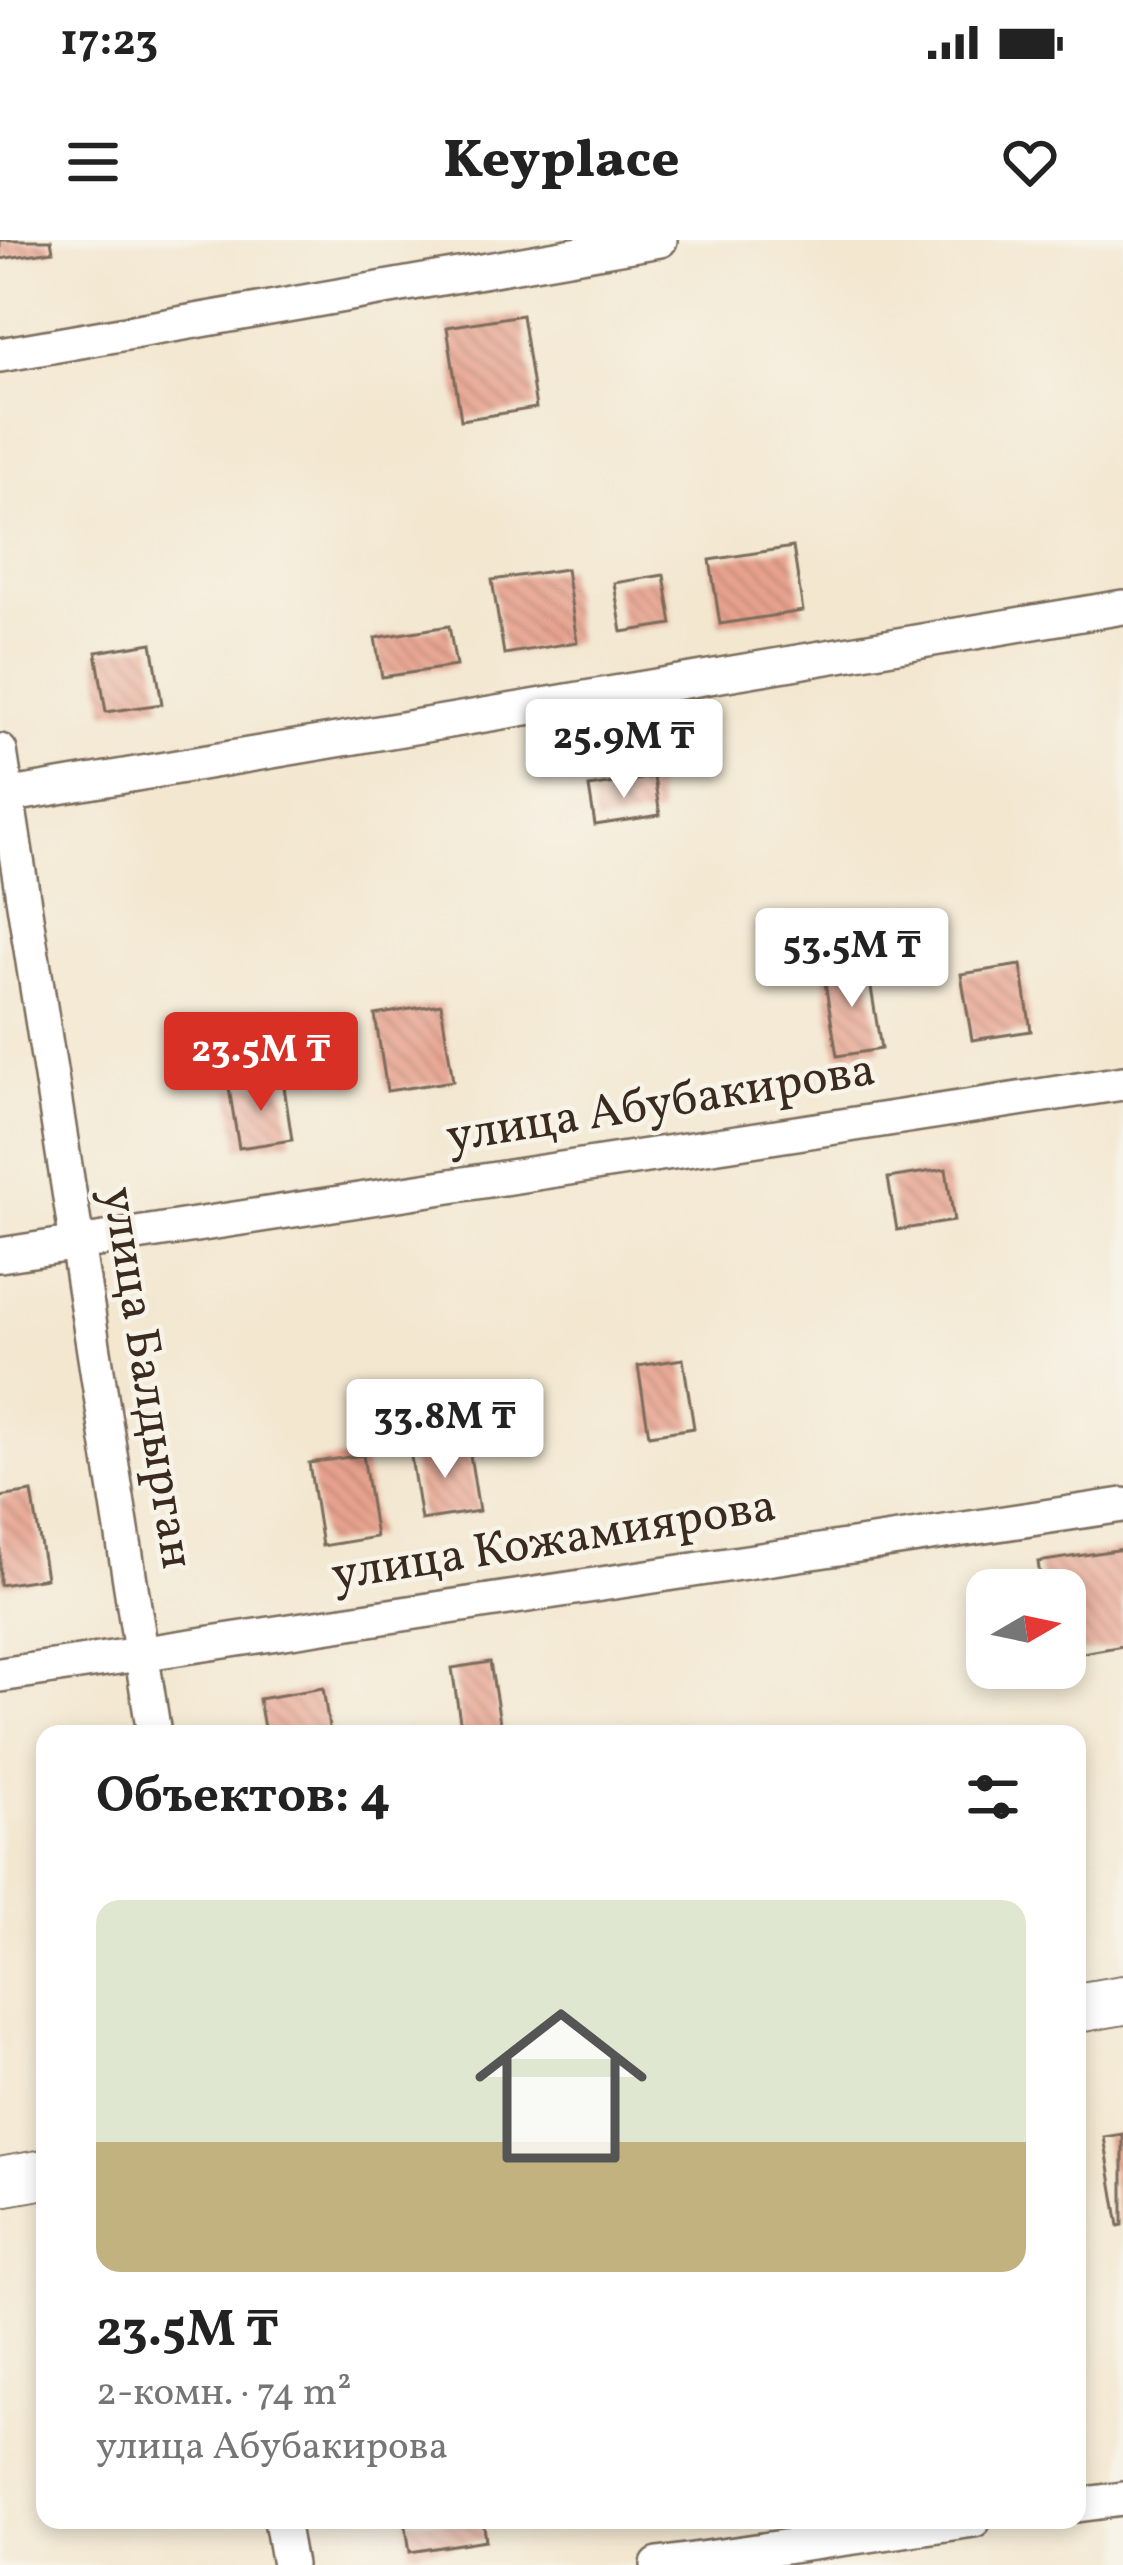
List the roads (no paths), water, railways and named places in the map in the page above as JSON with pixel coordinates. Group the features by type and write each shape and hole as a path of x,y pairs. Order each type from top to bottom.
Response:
{"street":[{"path":"0,355 660,240"},
{"path":"3,796 1123,607"},
{"name":"улица Балдырган","path":"0,752 3,796 153,1725"},
{"name":"улица Абубакирова","path":"0,1255 1123,1083"},
{"name":"улица Кожамиярова","path":"0,1675 1123,1505"},
{"path":"1086,2006 1123,2000"},
{"path":"0,2182 36,2176"},
{"path":"1086,2504 1123,2499"},
{"path":"283,2529 289,2565"},
{"path":"658,2565 911,2529"}]}
